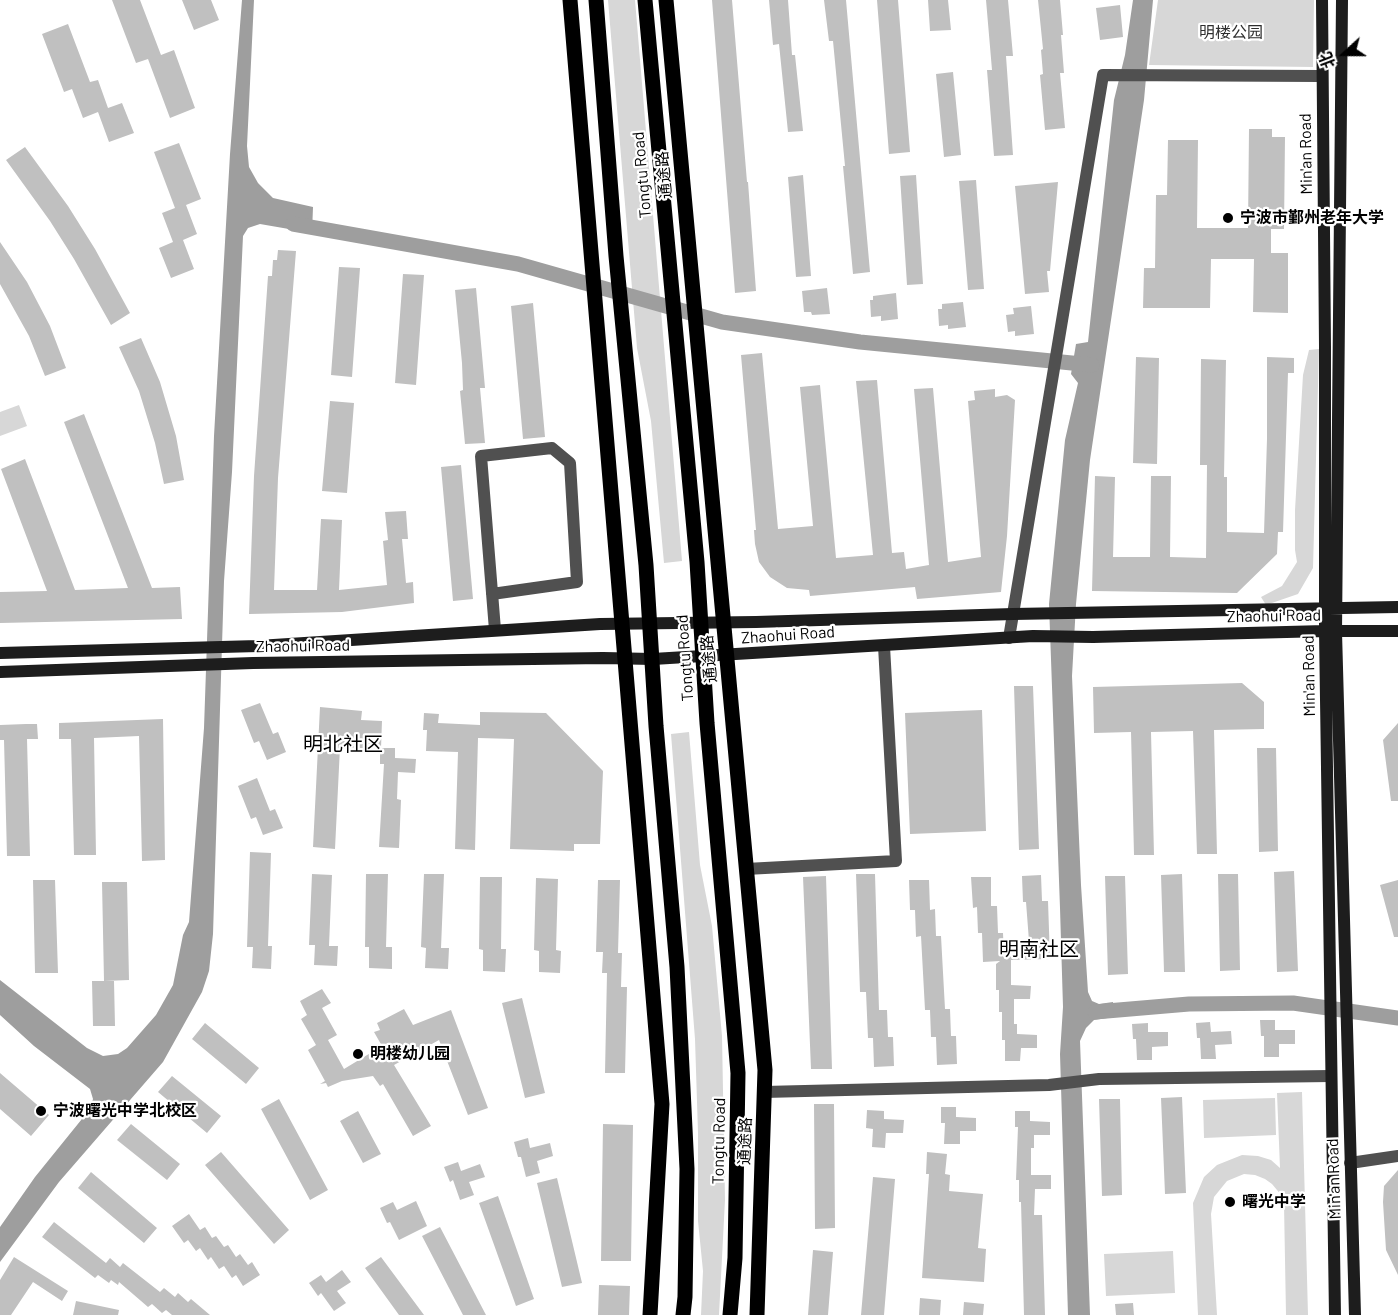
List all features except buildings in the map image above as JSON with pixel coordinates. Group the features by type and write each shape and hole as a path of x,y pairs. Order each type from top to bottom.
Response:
{"main road":[{"path":"570,0 662,1104 650,1315"},
{"name":"Tongtu Road","path":"596,0 616,256 646,565 656,726 677,967 687,1169 686,1297 683,1315"},
{"name":"Tongtu Road","path":"645,0 678,352 738,1073 735,1258 730,1315"},
{"name":"通途路","path":"666,0 765,1070 757,1315"},
{"name":"Min'an Road","path":"1322,0 1321,76 1330,608 1329,977 1335,1315"},
{"name":"Min'an Road","path":"1330,608 1342,0"},
{"name":"Zhaohui Road","path":"0,653 258,646 622,623 1398,607"},
{"name":"Min'an Road","path":"1330,631 1345,979 1355,1315"},
{"name":"Zhaohui Road","path":"0,672 253,663 653,659 1033,636 1093,637 1398,631"}],"street":[{"path":"1009,638 1104,75 1321,76"},
{"path":"492,594 577,582 570,463 552,448 481,456 492,594 495,630"},
{"path":"747,869 896,861 884,646"},
{"path":"764,1092 1049,1085 1099,1079 1330,1076"},
{"path":"1350,1163 1398,1156"}],"green space":[{"path":"608,0 635,0 682,561 664,563 651,421 637,348"},
{"name":"明楼公园","path":"1158,0 1314,0 1313,67 1149,65"},
{"path":"1319,349 1313,568 1298,594 1266,605 1261,597 1282,586 1297,562 1295,510 1303,375 1309,350"},
{"path":"19,405 27,426 0,436 0,412"},
{"path":"689,732 700,865 712,926 722,1036 725,1200 719,1315 701,1315 703,1271 698,1221 695,1039 671,734"},
{"path":"1302,1092 1308,1315 1286,1315 1282,1196 1265,1179 1244,1174 1227,1181 1214,1197 1211,1214 1217,1315 1198,1315 1193,1203 1204,1177 1217,1165 1242,1155 1271,1160 1280,1168 1277,1093"},
{"path":"1275,1098 1276,1135 1204,1138 1203,1100"},
{"path":"1173,1251 1175,1293 1106,1296 1104,1254"}],"shaded area":[{"path":"242,0 254,0 247,146 249,167 258,183 273,198 313,207 312,233 260,224 248,228 243,236 232,472 224,581 213,934 209,971 202,992 163,1062 59,1182 0,1262 0,1227 35,1177 90,1109 93,1099 90,1089 34,1046 0,1015 0,980 87,1048 103,1056 118,1054 127,1048 156,1015 173,985 183,935 189,922 204,728 214,436 230,154"},
{"path":"1133,0 1153,0 1144,100 1090,460 1076,604 1072,676 1088,992 1092,1001 1099,1004 1113,1002 1114,1017 1094,1020 1086,1028 1080,1041 1090,1315 1068,1315 1060,1054 1063,1007 1049,604 1065,440 1078,383 1071,374 1076,344 1088,342 1114,100 1125,55"}],"waterway":[{"path":"293,224 518,264 722,322 860,342 1092,365"},
{"path":"1095,1012 1189,1004 1293,1003 1398,1018"}],"place":[{"name":"宁波市鄞州老年大学","path":"1228,218"},
{"name":"明楼幼儿园","path":"358,1054"},
{"name":"宁波曙光中学北校区","path":"41,1111"},
{"name":"曙光中学","path":"1230,1202"}],"district":[{"name":"明北社区","path":"343,744"},
{"name":"明南社区","path":"1039,949"}]}
